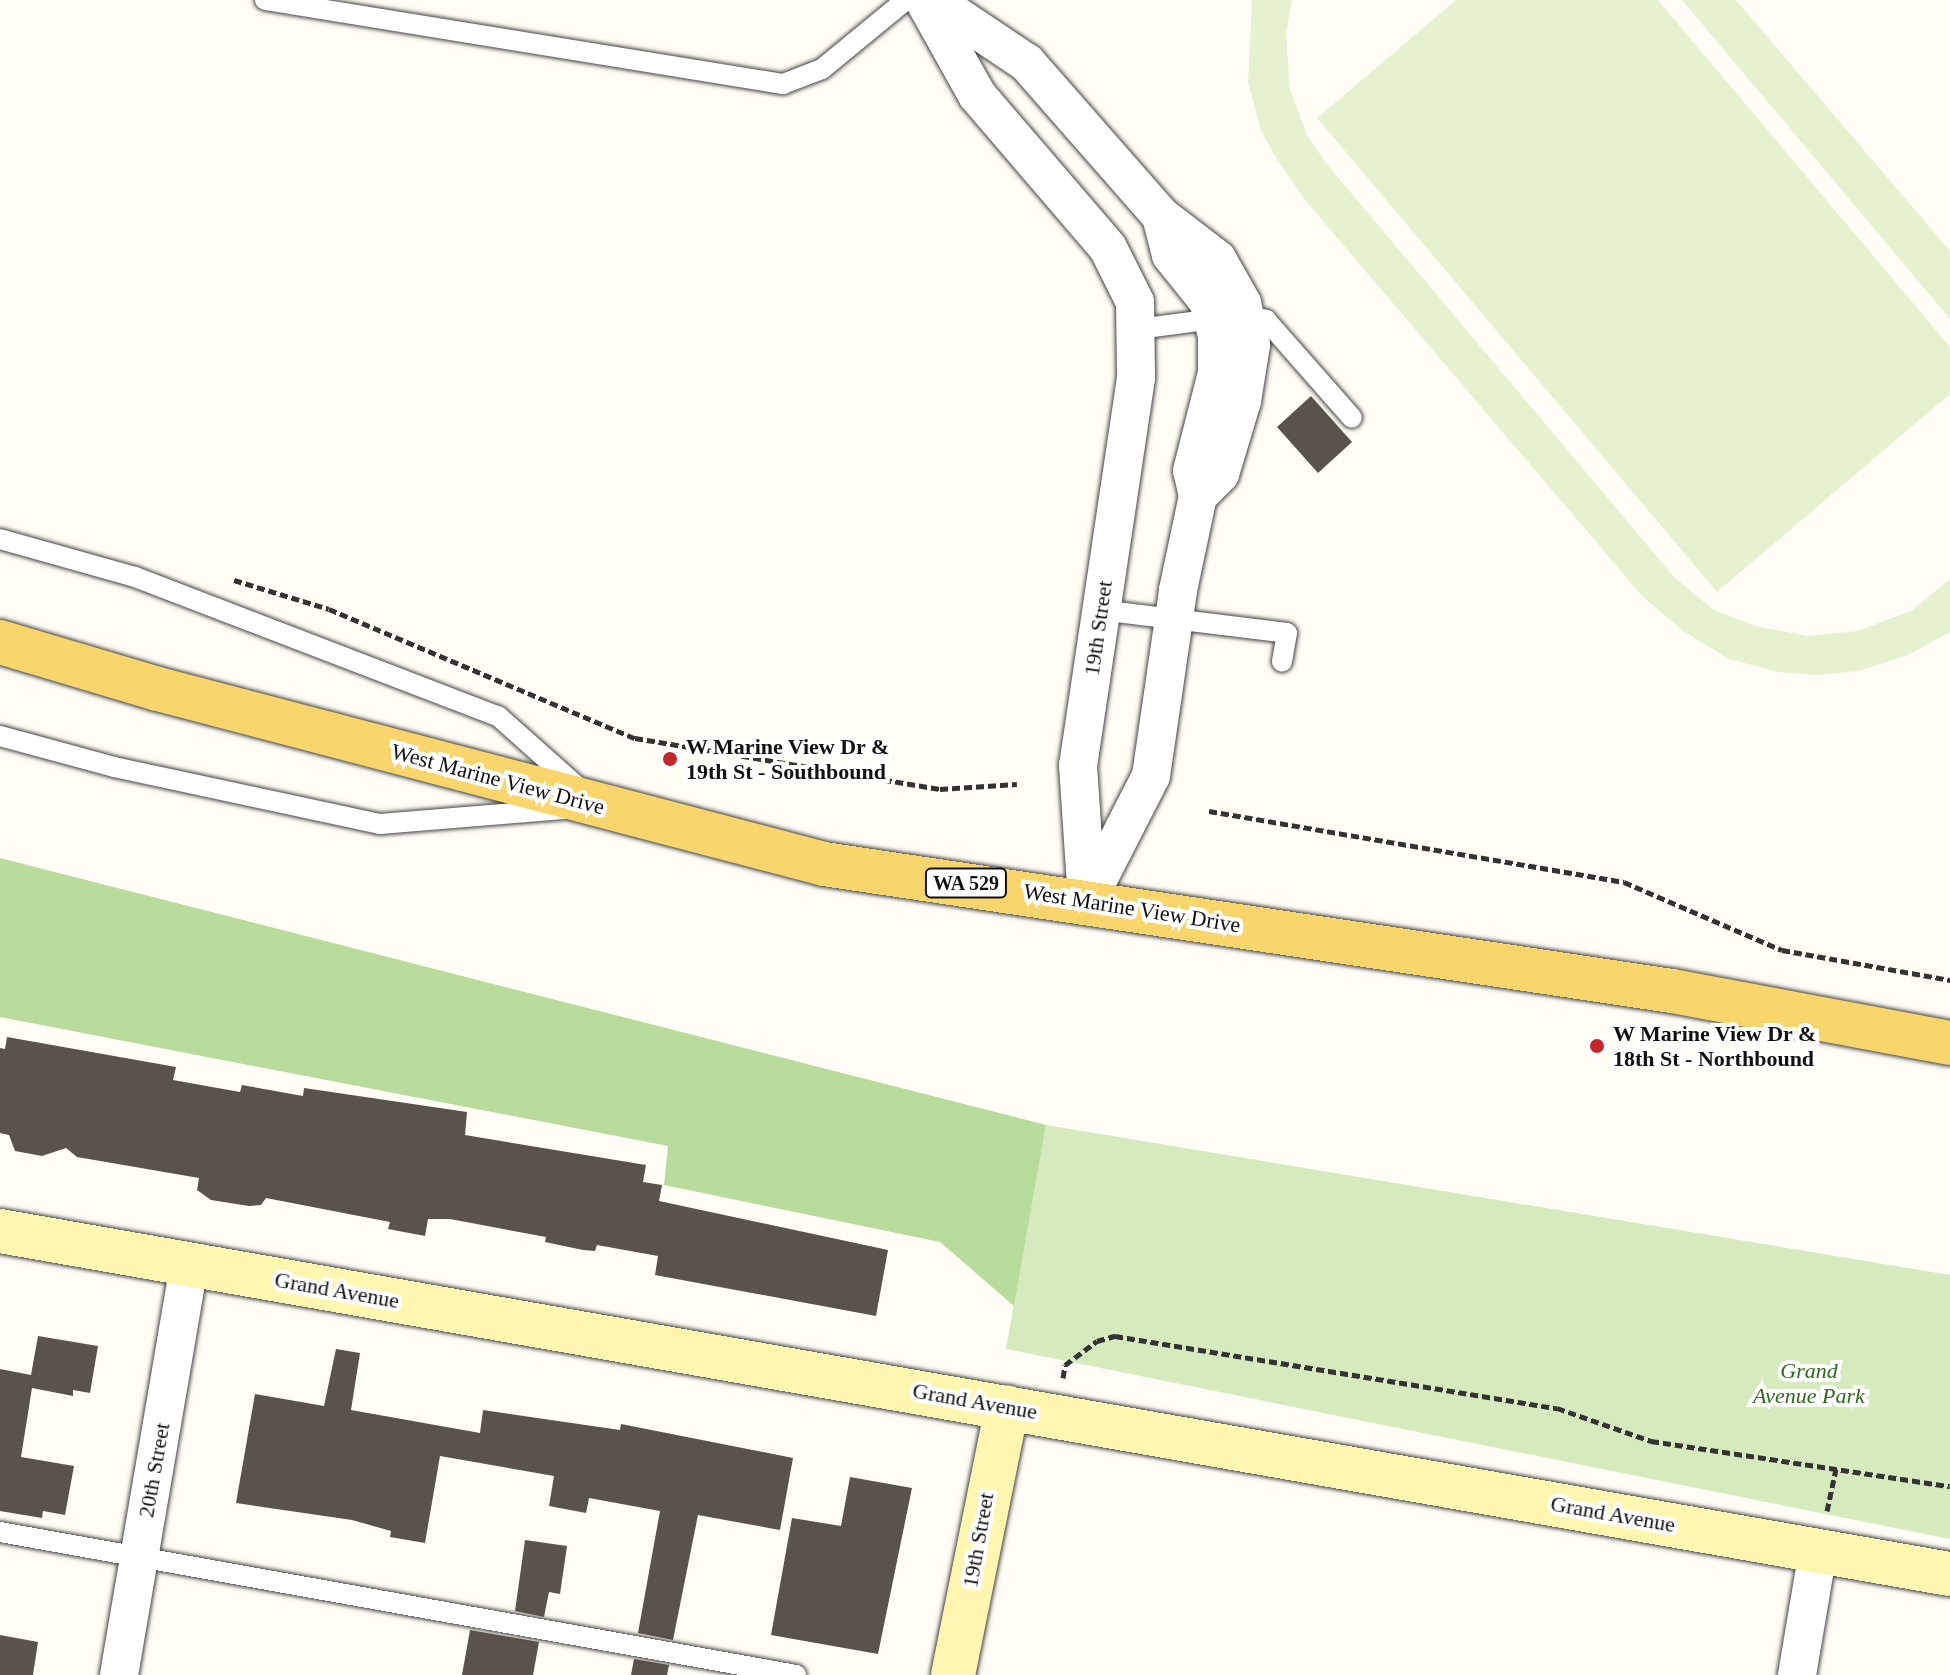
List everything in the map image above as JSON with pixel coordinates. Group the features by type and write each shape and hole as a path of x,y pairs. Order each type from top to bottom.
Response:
{"main road":[{"name":"West Marine View Drive","path":"0,642 599,806 824,864 1672,991 1950,1043"}],"street":[{"name":"19th Street","path":"924,0 977,95 1108,248 1135,302 1138,329 1136,378 1078,765 1087,901"},
{"path":"933,0 1027,63 1161,216 1217,259 1229,316 1251,345 1242,401 1220,474 1198,496 1174,621 1151,776 1087,901"},
{"name":"Grand Avenue","path":"0,1231 1950,1574"},
{"name":"20th Street","path":"119,1675 189,1264"},
{"name":"19th Street","path":"953,1675 1007,1407"},
{"path":"1797,1675 1818,1551"}],"lane":[{"path":"265,0 783,84 822,69 906,0"},
{"path":"1138,329 1229,316 1266,320 1352,418"},
{"path":"0,539 135,577 498,716 599,806"},
{"path":"1100,610 1287,633"},
{"path":"1282,662 1291,611"},
{"path":"0,736 130,771 380,824 599,806"},
{"path":"0,1532 796,1675"}],"path":[{"path":"217,576 329,609 635,738 940,789 1017,784"},
{"path":"1209,811 1624,882 1782,950 1950,980"},
{"path":"1058,1415 1065,1365 1097,1341 1115,1336 1557,1408 1651,1441 1950,1486"}],"green space":[{"path":"1252,0 1292,0 1286,33 1290,90 1307,135 1326,163 1675,578 1714,610 1755,626 1808,636 1857,631 1911,611 1950,579 1950,632 1908,655 1859,671 1817,675 1778,672 1729,659 1683,631 1642,596 1305,200 1278,161 1261,131 1248,82"},
{"path":"1456,0 1658,0 1950,347 1950,394 1717,592 1317,118"},
{"path":"1682,0 1736,0 1950,251 1950,319"},
{"path":"0,858 1046,1125 1014,1306 940,1242 664,1185 668,1146 0,1017"},
{"name":"Grand Avenue Park","path":"1046,1125 1950,1275 1950,1539 1006,1349"}],"building":[{"path":"1311,396 1352,442 1318,473 1277,427"},
{"path":"7,1037 176,1067 173,1080 240,1092 242,1085 303,1096 304,1088 467,1112 465,1135 646,1165 643,1182 662,1185 659,1201 888,1250 876,1316 655,1275 658,1256 597,1245 595,1251 583,1250 545,1242 546,1237 450,1219 428,1219 425,1236 388,1229 390,1222 266,1198 261,1205 249,1206 211,1200 197,1190 199,1178 77,1157 66,1148 42,1156 15,1151 9,1135 0,1133 0,1048 5,1049"},
{"path":"38,1336 98,1346 90,1393 73,1390 73,1396 32,1388 21,1457 74,1466 65,1515 43,1511 42,1518 0,1511 0,1369 31,1375"},
{"path":"336,1349 360,1353 351,1410 480,1433 483,1410 620,1430 621,1424 793,1458 780,1530 698,1515 673,1640 638,1633 660,1511 589,1498 586,1513 549,1506 554,1476 440,1456 425,1543 390,1537 391,1531 352,1520 236,1503 255,1394 324,1406"},
{"path":"850,1477 912,1488 878,1654 771,1635 792,1518 841,1526"},
{"path":"525,1540 567,1546 560,1594 549,1592 544,1617 515,1611"},
{"path":"470,1630 539,1642 533,1675 462,1675"},
{"path":"0,1635 38,1642 33,1675 0,1675"},
{"path":"634,1659 669,1665 667,1675 631,1675"}],"place":[{"name":"W Marine View Dr & 19th St - Southbound","path":"670,759"},
{"name":"W Marine View Dr & 18th St - Northbound","path":"1597,1046"}]}
